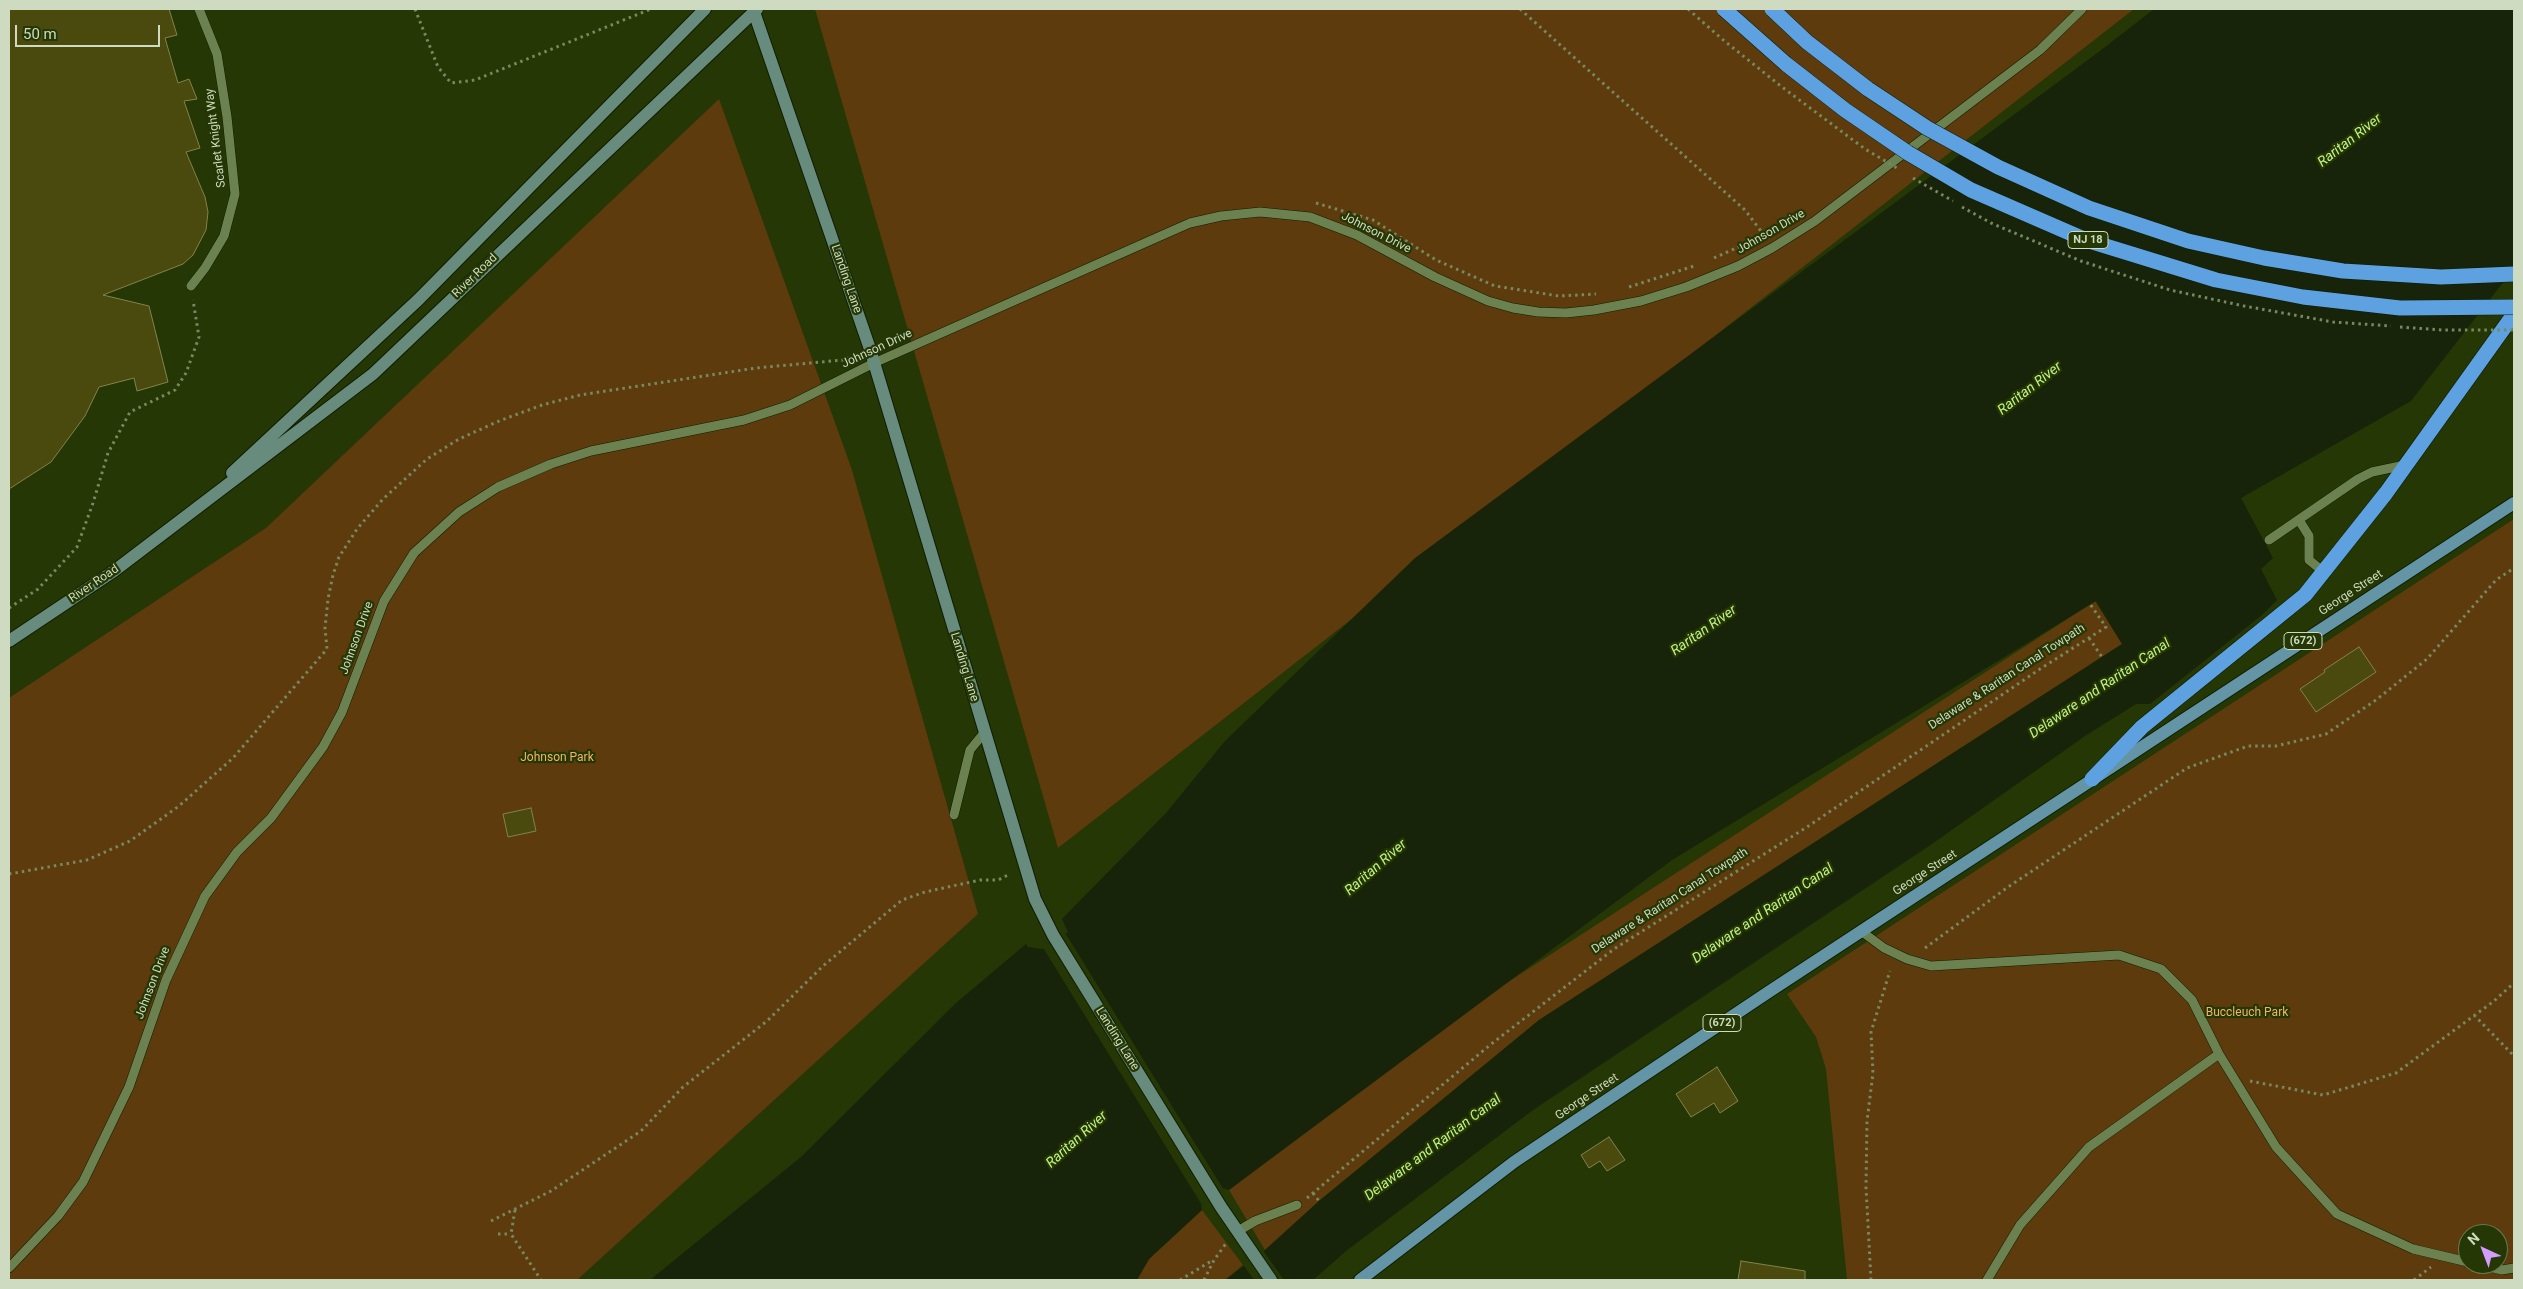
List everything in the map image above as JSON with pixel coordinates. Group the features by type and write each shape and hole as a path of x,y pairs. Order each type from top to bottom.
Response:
{"highway":[{"name":"NJ 18","path":"1724,9 1786,64 1830,99 1908,153 1971,190 2086,240 2216,280 2303,296 2400,308 2514,308"},
{"name":"NJ 18","path":"1772,9 1807,42 1868,89 1927,128 1998,167 2089,208 2188,241 2264,258 2343,271 2441,277 2514,274"},
{"path":"2092,779 2142,727 2265,630 2305,595 2324,573 2406,465 2514,314"}],"main road":[{"name":"River Road","path":"178,524 418,300 705,9"},
{"name":"River Road","path":"9,641 114,571 373,374 755,9"},
{"name":"Landing Lane","path":"755,9 874,363 1024,868 1035,899 1053,935 1222,1207 1236,1236 1271,1280"},
{"name":"George Street","path":"1360,1280 1514,1162 2092,779 2514,503"}],"lane":[{"name":"Scarlet Knight Way","path":"191,286 205,268 224,236 235,194 228,117 217,54 199,9"},
{"name":"Johnson Drive","path":"9,1268 58,1216 83,1182 129,1087 166,980 205,896 238,852 270,818 323,747 342,712 384,601 414,554 458,512 498,487 550,464 591,451 654,440 744,420 790,405 874,363 1190,223 1221,216 1260,212 1310,217 1357,235 1434,278 1488,301 1513,308 1538,312 1566,312 1594,310 1641,301 1686,287 1738,266 1772,248 1814,221 2040,50 2082,9"},
{"path":"2269,540 2365,476 2406,465"},
{"path":"2299,520 2309,536 2309,560 2324,573"},
{"path":"954,814 970,750 984,733"},
{"path":"1862,931 1884,948 1907,959 1931,966 2120,955 2161,969 2192,1000 2219,1054 2276,1147 2337,1214 2413,1249 2458,1260"},
{"path":"1987,1280 2020,1225 2089,1147 2219,1054"},
{"path":"1236,1236 1255,1221 1297,1205"}],"path":[{"path":"415,9 438,67 451,83 475,80 651,9"},
{"path":"1520,9 1746,210 1764,235"},
{"path":"1877,159 1885,153"},
{"path":"1312,202 1335,207 1373,220 1436,260 1495,286 1558,296 1601,293"},
{"path":"1626,288 1706,262 1771,230"},
{"path":"9,608 38,590 77,547 108,453 130,412 175,390 186,373 199,337 191,286"},
{"path":"1925,948 2008,887 2187,768 2248,746 2276,746 2326,734 2376,700 2427,659 2496,580 2514,568"},
{"name":"Delaware & Raritan Canal Towpath","path":"1297,1205 1313,1194 1490,1045 1614,950 1806,827 2032,674 2106,627 2090,604"},
{"path":"2089,638 2102,657"},
{"path":"491,1221 575,1177 641,1131 683,1087 767,1021 823,966 902,900 914,895 980,880 998,880 1008,875"},
{"path":"1871,1280 1866,1187 1867,1121 1873,1074 1871,1032 1890,971"},
{"path":"2234,1078 2323,1095 2396,1073 2494,1001 2514,982"},
{"path":"2474,1015 2514,1056"},
{"path":"1313,1194 1319,1201"},
{"path":"515,1209 511,1234 540,1280"},
{"path":"498,1234 511,1234"},
{"path":"1204,1280 1214,1260 1236,1236"},
{"path":"1180,1280 1214,1260"}],"green space":[{"path":"815,9 2134,9 1058,848"},
{"name":"Johnson Park","path":"719,99 852,470 978,914 577,1280 9,1280 9,698 266,528"},
{"name":"Buccleuch Park","path":"2514,519 2514,1280 1847,1280 1826,1069 1816,1037 1787,994"},
{"path":"2095,601 2122,644 1539,1020 1319,1201 1265,1250 1229,1190 1465,1010"},
{"path":"1202,1210 1243,1265 1225,1280 1137,1280 1149,1259"}],"water":[{"path":"2154,9 2514,9 2514,272 2501,285 2411,401 2241,498 2273,558 2261,569 2277,600 2262,615 2150,704 2136,704 2085,736 1929,846 1533,1110 1346,1251 1313,1280 1225,1280 1265,1250 1319,1201 1539,1020 2122,644 2096,601 1672,860 1229,1190 1216,1186 1200,1198 1202,1210 1149,1259 1137,1280 650,1280 801,1157 956,1003 1026,944 1028,947 1042,949 1068,932 1062,919 1166,813 1225,741 1415,558 2100,51"}],"pier":[{"path":"1064,931 1225,1192 1217,1189 1202,1200 1205,1210 1042,946"},
{"path":"1262,1249 1284,1280 1254,1280 1242,1263"}],"building":[{"path":"9,9 169,9 177,35 165,38 178,83 189,79 197,99 184,101 200,148 186,152 205,197 208,212 206,230 193,255 183,264 103,295 149,306 168,382 137,391 134,378 99,387 85,416 51,462 9,489"},
{"path":"2359,647 2376,672 2316,712 2300,689 2325,672 2324,670"},
{"path":"531,808 536,831 508,837 503,814"},
{"path":"1717,1067 1738,1101 1720,1113 1714,1103 1691,1117 1676,1094"},
{"path":"1609,1137 1625,1160 1607,1171 1600,1161 1589,1168 1581,1155"},
{"path":"1741,1261 1805,1271 1805,1280 1738,1280"}],"water label":[{"name":"Raritan River","path":"2350,141"},
{"name":"Raritan River","path":"2030,389"},
{"name":"Raritan River","path":"1704,631"},
{"name":"Delaware and Raritan Canal","path":"2100,689"},
{"name":"Raritan River","path":"1376,868"},
{"name":"Delaware and Raritan Canal","path":"1763,914"},
{"name":"Raritan River","path":"1077,1140"},
{"name":"Delaware and Raritan Canal","path":"1433,1148"}]}
